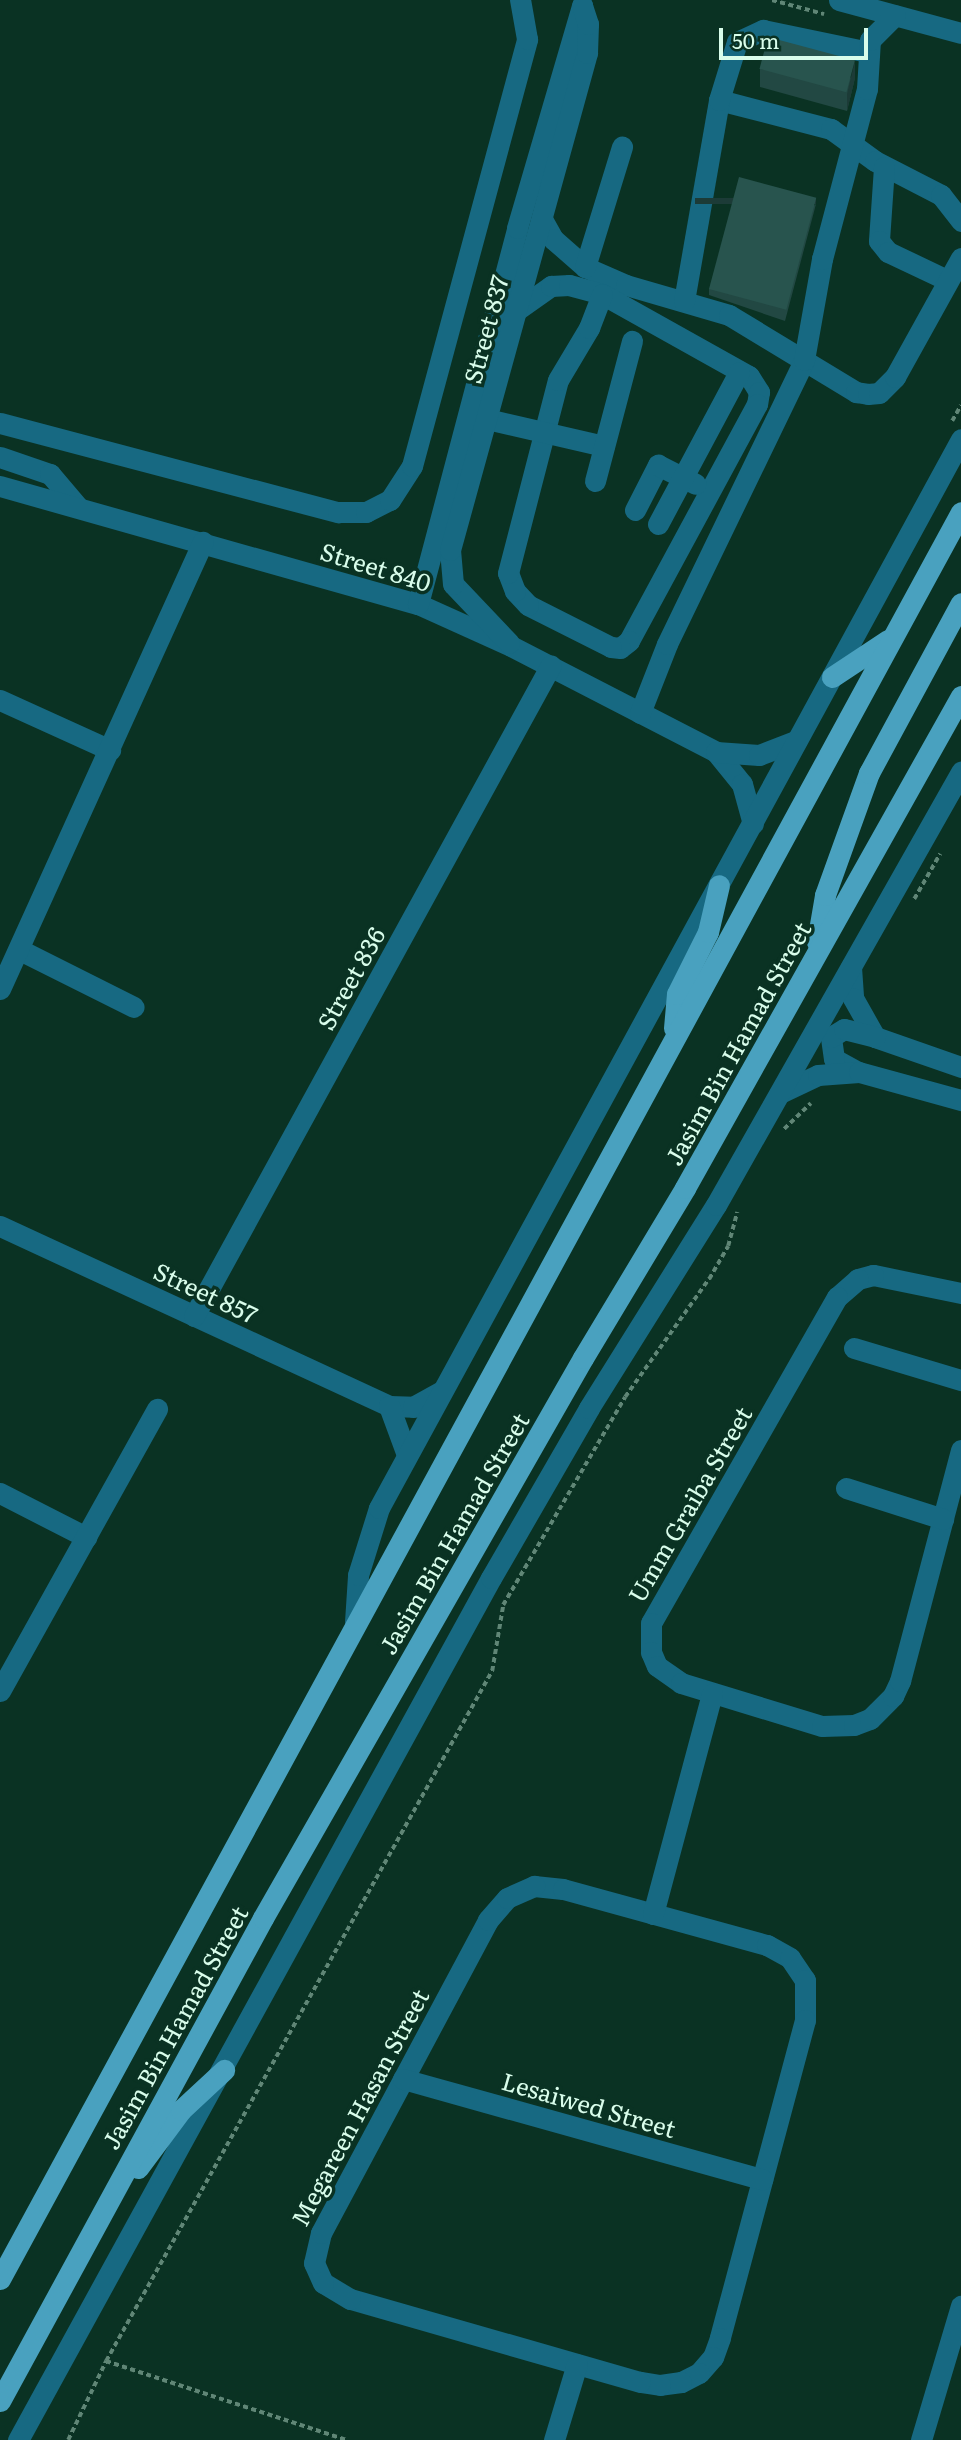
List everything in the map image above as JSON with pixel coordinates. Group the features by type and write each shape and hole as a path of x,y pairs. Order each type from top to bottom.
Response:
{"main road":[{"name":"Jasim Bin Hamad Street","path":"0,2279 961,512"},
{"path":"814,958 825,895 864,785 961,603"},
{"path":"832,677 892,637"},
{"name":"Jasim Bin Hamad Street","path":"0,2401 270,1906 814,958 961,696"},
{"path":"673,1038 677,994 709,932 719,885"},
{"path":"105,2208 181,2110 224,2070"}],"street":[{"path":"0,423 338,512 366,512 390,500 412,467 527,40 520,0"},
{"path":"839,0 961,33"},
{"name":"Street 837","path":"511,646 487,615 458,591 449,566 589,44 583,3"},
{"name":"Street 837","path":"418,604 583,3"},
{"path":"640,713 667,644 804,360 822,259 850,143 867,89 868,52 877,28 895,15"},
{"path":"684,301 719,100 732,50 753,32 772,31 868,52"},
{"path":"719,100 824,127 884,167 941,195 961,221"},
{"path":"585,267 622,147"},
{"path":"884,167 879,242 888,252 947,280"},
{"path":"542,219 553,239 585,267 745,323 856,392 879,393 895,377 961,258"},
{"path":"517,310 551,286 569,285 602,294 754,381 759,398 629,641 611,647 527,605 510,583 510,554 547,431 558,380 589,328 602,294"},
{"path":"595,481 632,341"},
{"path":"709,493 679,473 663,464 655,468 648,515 679,473 733,369"},
{"path":"487,419 604,446"},
{"name":"Jasim Bin Hamad Street","path":"355,1622 358,1575 366,1541 407,1455 961,439"},
{"path":"0,457 50,474 78,507"},
{"name":"Street 840","path":"0,485 418,604 551,665 716,752 759,755 796,741"},
{"path":"0,989 20,950 203,541"},
{"name":"Street 836","path":"194,1316 551,665"},
{"path":"0,700 110,750"},
{"name":"Street 840","path":"716,752 742,784 753,824"},
{"path":"18,2440 224,2070 491,1578 780,1093 961,772"},
{"path":"20,950 134,1007"},
{"path":"851,967 853,998 875,1037"},
{"path":"961,1068 875,1037 844,1029 831,1037 829,1045 834,1059 859,1072 961,1100"},
{"path":"780,1093 818,1076 859,1072"},
{"name":"Street 857","path":"0,1226 389,1406 424,1403 443,1389"},
{"name":"Umm Graiba Street","path":"961,1293 873,1275 858,1279 837,1297 651,1623 651,1652 657,1665 668,1676 712,1694 822,1726 846,1727 870,1719 893,1696 900,1681 961,1450"},
{"path":"854,1348 961,1380"},
{"path":"389,1406 407,1455"},
{"path":"0,1691 157,1409"},
{"path":"846,1488 943,1519"},
{"path":"0,1493 86,1537"},
{"path":"653,1914 712,1694"},
{"name":"Megareen Hasan Street","path":"548,1886 653,1914 779,1950 805,1980 808,2007 720,2338 713,2357 699,2373 660,2385 350,2300 323,2283 314,2263 316,2242 488,1920 507,1898 519,1890 548,1886"},
{"name":"Lesaiwed Street","path":"403,2079 762,2179"},
{"path":"921,2440 961,2306"},
{"path":"554,2440 577,2364"}],"path":[{"path":"911,903 941,853"},
{"path":"777,1139 817,1098"},
{"path":"68,2440 106,2361 492,1671 503,1605 625,1397 709,1279 728,1246 743,1201"},
{"path":"106,2361 346,2440"}],"building":[{"path":"768,37 855,60 846,92 759,69"},
{"path":"739,177 816,198 786,310 709,289"}]}
